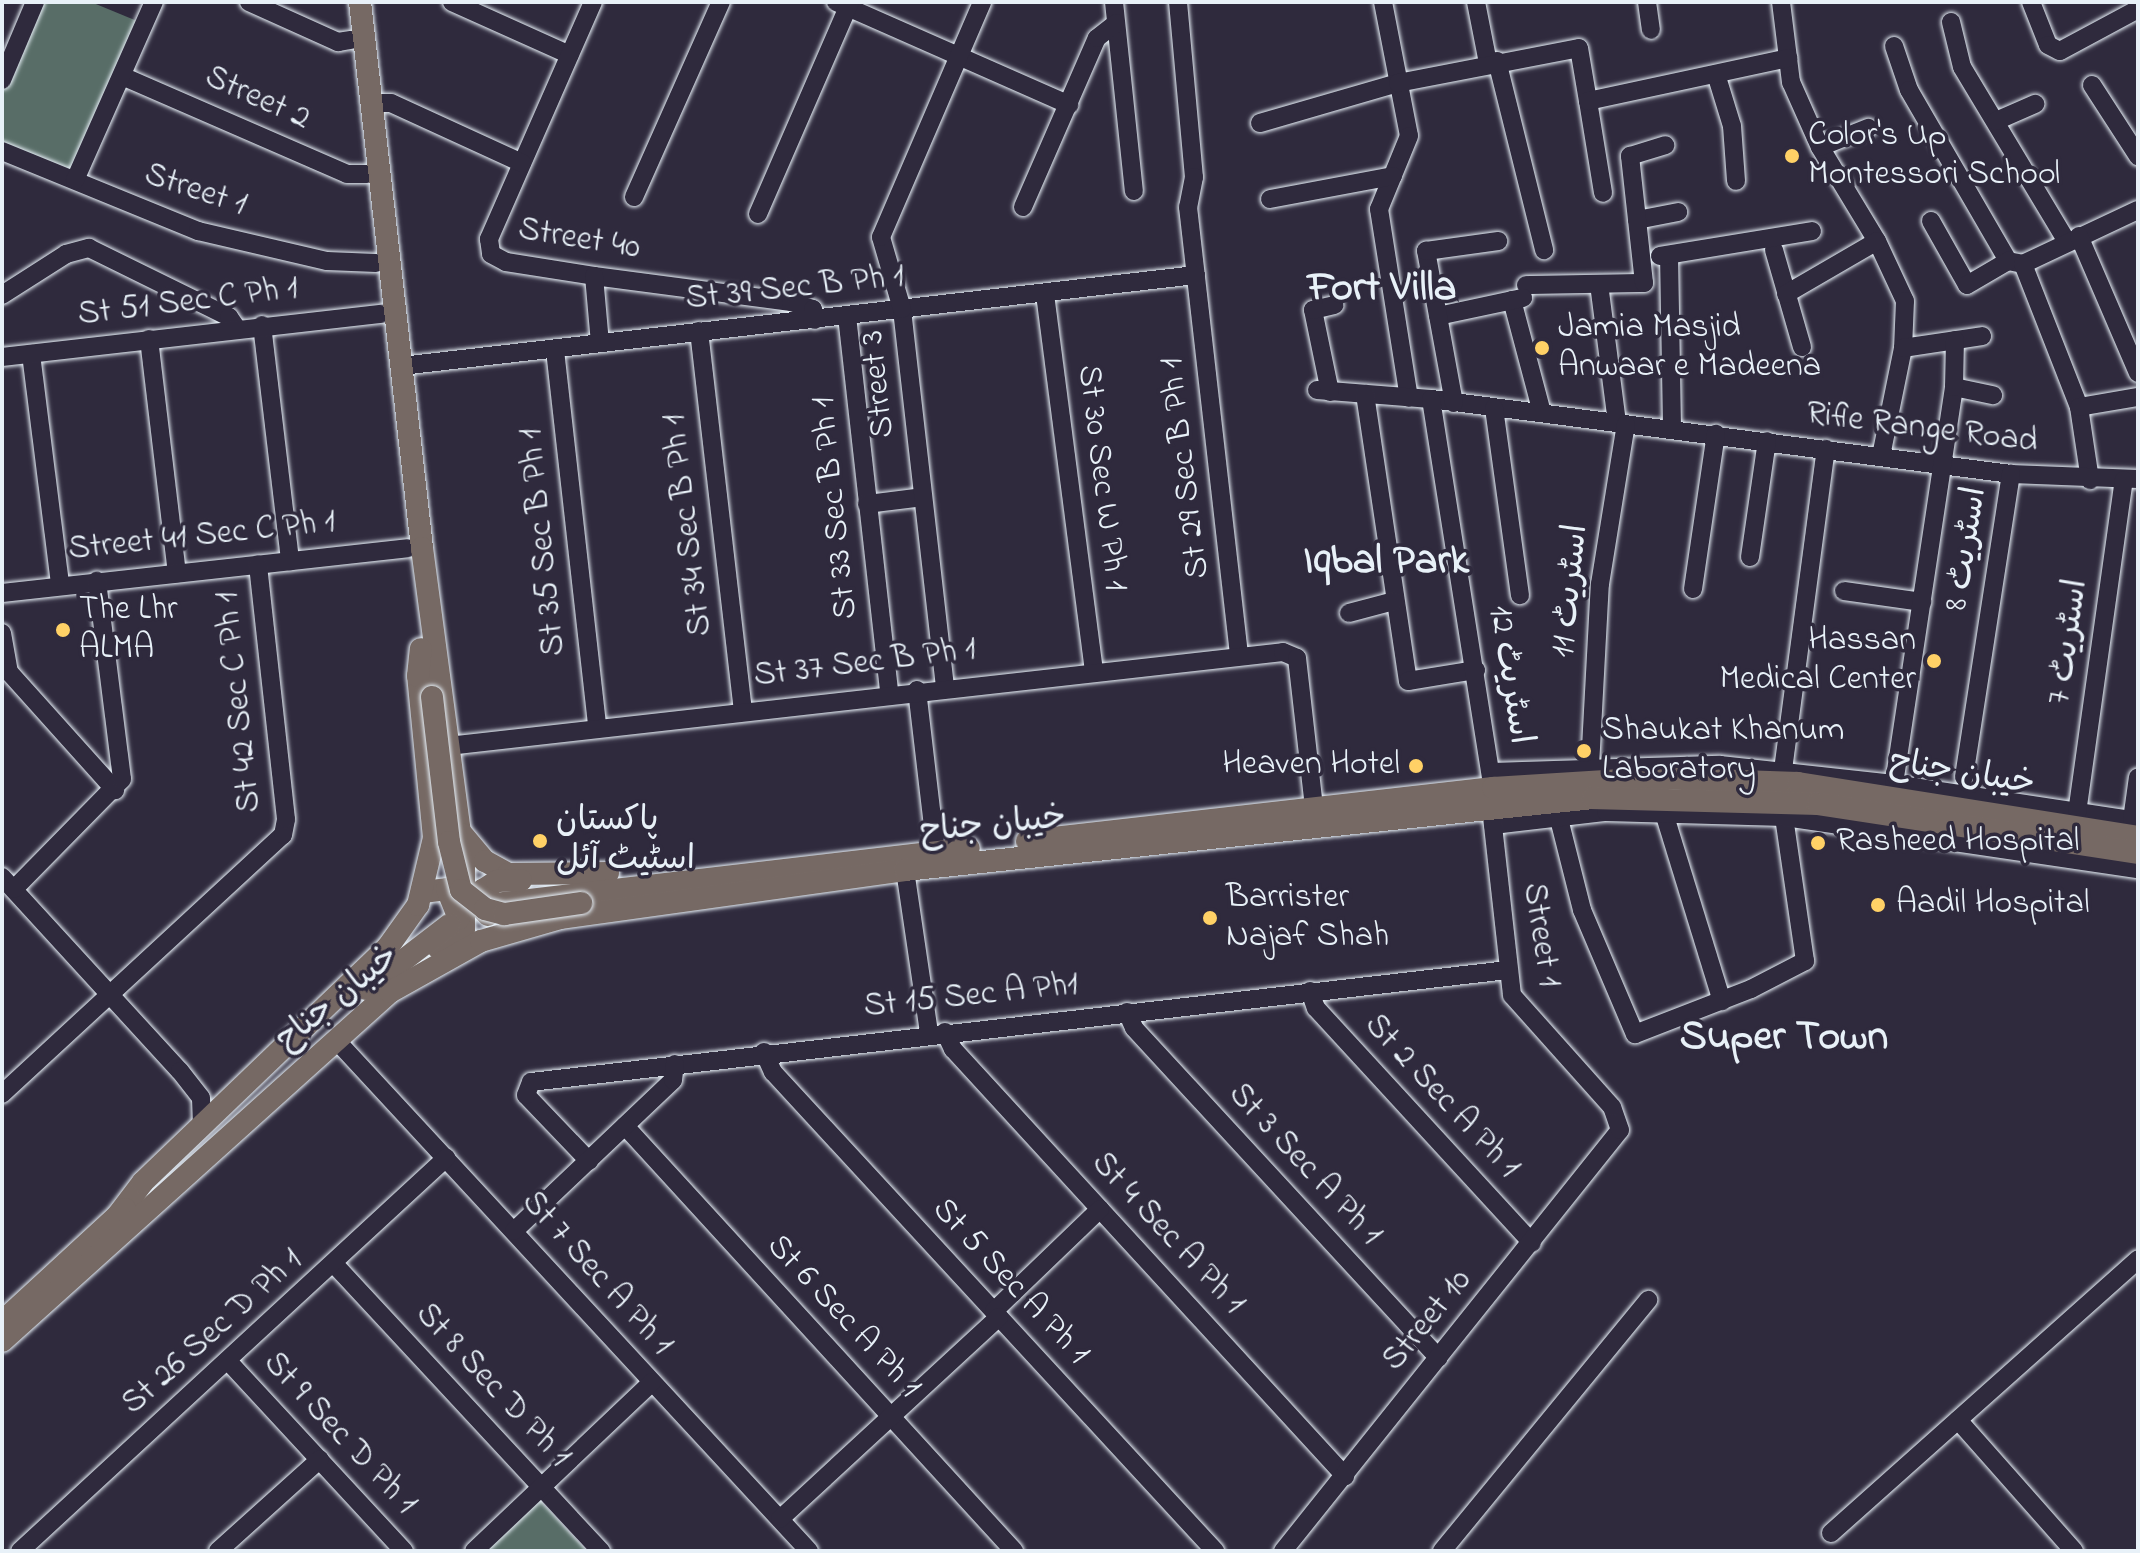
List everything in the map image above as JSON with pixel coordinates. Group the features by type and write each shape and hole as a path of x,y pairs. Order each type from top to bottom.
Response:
{"main road":[{"path":"347,2 408,548 421,649 432,697 449,842 461,890 485,909 504,914 836,870"},
{"path":"360,2 401,366 448,746 462,834 457,925"},
{"path":"115,1219 143,1182 388,947 423,892 434,838 418,676 421,649"},
{"name":"خیبان جناح","path":"2,1341 390,992 481,941 560,918 785,890 836,870 905,870 1654,778 1798,783 2136,826"},
{"name":"خیبان جناح","path":"487,905 836,870 936,851 1314,807 1492,798 1635,797 1806,803 2138,853"},
{"path":"462,834 495,869 532,877"},
{"path":"560,918 504,919 480,908 486,887 532,877 795,855 836,870"},
{"path":"390,992 425,956 461,935 450,892 438,886 423,892"},
{"name":"خیبان جناح","path":"2,1322 378,978 457,925"}],"street":[{"path":"2,80 35,2"},
{"path":"75,180 154,2"},
{"path":"249,2 338,42 351,40"},
{"path":"452,2 570,55"},
{"path":"522,163 593,2"},
{"path":"634,197 721,2"},
{"name":"Street 3","path":"945,687 902,309 882,254 882,231 982,2"},
{"path":"1114,2 1134,191"},
{"name":"St 29 Sec B Ph 1","path":"1178,2 1194,177 1188,207 1239,654"},
{"path":"1383,2 1409,136 1379,209 1409,398"},
{"path":"1476,2 1544,250"},
{"path":"1647,2 1651,30"},
{"path":"1781,2 1791,82 1820,147 1877,241 1905,301 1903,348 1881,456"},
{"path":"2031,2 2053,50 2136,9"},
{"path":"758,214 845,4 1069,105"},
{"path":"1951,22 1962,67 2073,239 2138,373"},
{"path":"1023,207 1097,38 1116,23"},
{"path":"1894,46 1909,90 2015,262 2079,407 2090,480"},
{"path":"1260,123 1398,83 1492,62 1579,48 1603,193"},
{"path":"1588,101 1788,58"},
{"path":"1716,74 1732,126 1736,181"},
{"name":"Street 2","path":"122,76 347,174 367,174"},
{"path":"2092,85 2138,156"},
{"name":"Street 40","path":"370,103 391,103 522,163 489,239 491,254 506,262 791,302 813,309 815,320"},
{"path":"1996,121 2035,104"},
{"path":"1820,147 1868,128"},
{"path":"1438,316 1520,294 1599,284 1644,283 1630,156 1665,145"},
{"name":"Street 1","path":"2,151 198,231 327,261 376,263"},
{"path":"1270,199 1393,176"},
{"path":"1356,183 1379,209"},
{"path":"1931,221 1967,285 2138,210"},
{"path":"1637,220 1678,212"},
{"path":"1641,258 1812,231"},
{"path":"1454,403 1426,251 1498,241"},
{"path":"1786,294 1877,241"},
{"path":"2,295 66,254 89,248 229,317 236,327"},
{"path":"1774,250 1802,347"},
{"path":"1669,255 1672,430"},
{"name":"St 39 Sec B Ph 1","path":"401,366 1196,275"},
{"path":"594,276 600,343"},
{"name":"اسٹریٹ 11","path":"1590,766 1600,584 1622,423 1599,284"},
{"name":"St 30 Sec W Ph 1","path":"1045,294 1094,670"},
{"path":"1520,294 1542,413"},
{"name":"Rifle Range Road","path":"1334,305 1313,310 1324,391 1431,399 2011,474 2131,480"},
{"name":"St 51 Sec C Ph 1","path":"2,357 236,327 382,314"},
{"name":"St 33 Sec B Ph 1","path":"847,316 889,693"},
{"path":"262,325 290,561"},
{"name":"St 34 Sec B Ph 1","path":"699,331 743,711"},
{"path":"1903,348 1982,336"},
{"path":"149,339 177,573"},
{"path":"1894,784 1954,387 1955,340"},
{"name":"St 35 Sec B Ph 1","path":"555,350 597,727"},
{"path":"31,354 60,584"},
{"path":"1954,387 1993,395"},
{"path":"1365,394 1408,681 1476,670"},
{"path":"2079,407 2138,397"},
{"name":"اسٹریٹ 12","path":"1431,399 1476,670 1492,798"},
{"path":"1494,408 1520,595"},
{"path":"1693,589 1716,434"},
{"path":"1750,557 1767,441"},
{"path":"1783,770 1826,449"},
{"name":"اسٹریٹ 8","path":"1964,777 2011,474"},
{"name":"اسٹریٹ 7","path":"2077,813 2131,480"},
{"path":"867,504 923,497"},
{"name":"Street 41 Sec C Ph 1","path":"2,593 60,584 408,548"},
{"name":"St 42 Sec C Ph 1","path":"111,997 283,835 286,819 258,565"},
{"path":"97,581 122,779 115,790 8,883 180,1071 201,1098 202,1124"},
{"path":"1844,591 1922,602"},
{"path":"1349,613 1394,601"},
{"path":"2,633 9,672 115,790"},
{"name":"St 37 Sec B Ph 1","path":"448,746 1094,670 1239,654 1291,652 1297,658 1314,807"},
{"path":"917,690 936,851"},
{"path":"1492,798 1590,766 1655,763 1783,770 1894,784 2077,813 2136,826 2138,777"},
{"path":"1492,798 1558,815 1664,813 1784,817 2138,869"},
{"name":"Street 1","path":"1492,798 1508,970 1515,1002 1612,1107 1620,1130"},
{"path":"1664,813 1722,1001"},
{"path":"1558,815 1582,910 1635,1034 1722,1001 1805,961 1784,817"},
{"name":"St 4 Sec A Ph 1","path":"905,870 937,1033 1345,1476"},
{"name":"St 15 Sec A Ph1","path":"589,1161 526,1095 528,1085 536,1080 764,1052 1508,970"},
{"name":"St 2 Sec A Ph 1","path":"1310,991 1316,1008 1532,1243"},
{"path":"2,1094 111,997"},
{"name":"St 3 Sec A Ph 1","path":"1127,1012 1134,1028 1439,1358"},
{"name":"St 7 Sec A Ph 1","path":"336,1040 809,1551"},
{"name":"St 5 Sec A Ph 1","path":"764,1052 773,1072 1215,1551"},
{"path":"514,1231 673,1080 675,1064"},
{"path":"180,1071 207,1093 229,1098"},
{"name":"St 6 Sec A Ph 1","path":"625,1126 1014,1551"},
{"name":"Street 10","path":"1283,1551 1620,1130"},
{"name":"St 26 Sec D Ph 1","path":"20,1551 335,1265 446,1158"},
{"path":"780,1519 892,1417 1100,1209"},
{"path":"1831,1533 2138,1259"},
{"name":"St 8 Sec D Ph 1","path":"335,1265 601,1551"},
{"path":"1442,1551 1648,1300"},
{"path":"2,1352 25,1322"},
{"name":"St 9 Sec D Ph 1","path":"228,1361 399,1549"},
{"path":"474,1551 652,1382"},
{"path":"1958,1420 2074,1551"},
{"path":"218,1551 320,1459"},
{"path":"2,1544 9,1551"}],"green space":[{"path":"39,2 91,2 137,21 71,170 2,142 2,89"},
{"path":"537,1497 587,1551 485,1551"}],"place":[{"name":"Color's Up Montessori School","path":"1792,156"},
{"name":"Jamia Masjid Anwaar e Madeena","path":"1542,348"},
{"name":"The Lhr ALMA","path":"63,630"},
{"name":"Hassan Medical Center","path":"1934,661"},
{"name":"Shaukat Khanum Laboratory","path":"1584,751"},
{"name":"Heaven Hotel","path":"1416,766"},
{"name":"پاکستان اسٹیٹ آئل","path":"540,841"},
{"name":"Rasheed Hospital","path":"1818,843"},
{"name":"Aadil Hospital","path":"1878,905"},
{"name":"Barrister Najaf Shah","path":"1210,918"}],"district":[{"name":"Fort Villa","path":"1382,289"},
{"name":"Iqbal Park","path":"1386,562"},
{"name":"Super Town","path":"1784,1038"}]}
